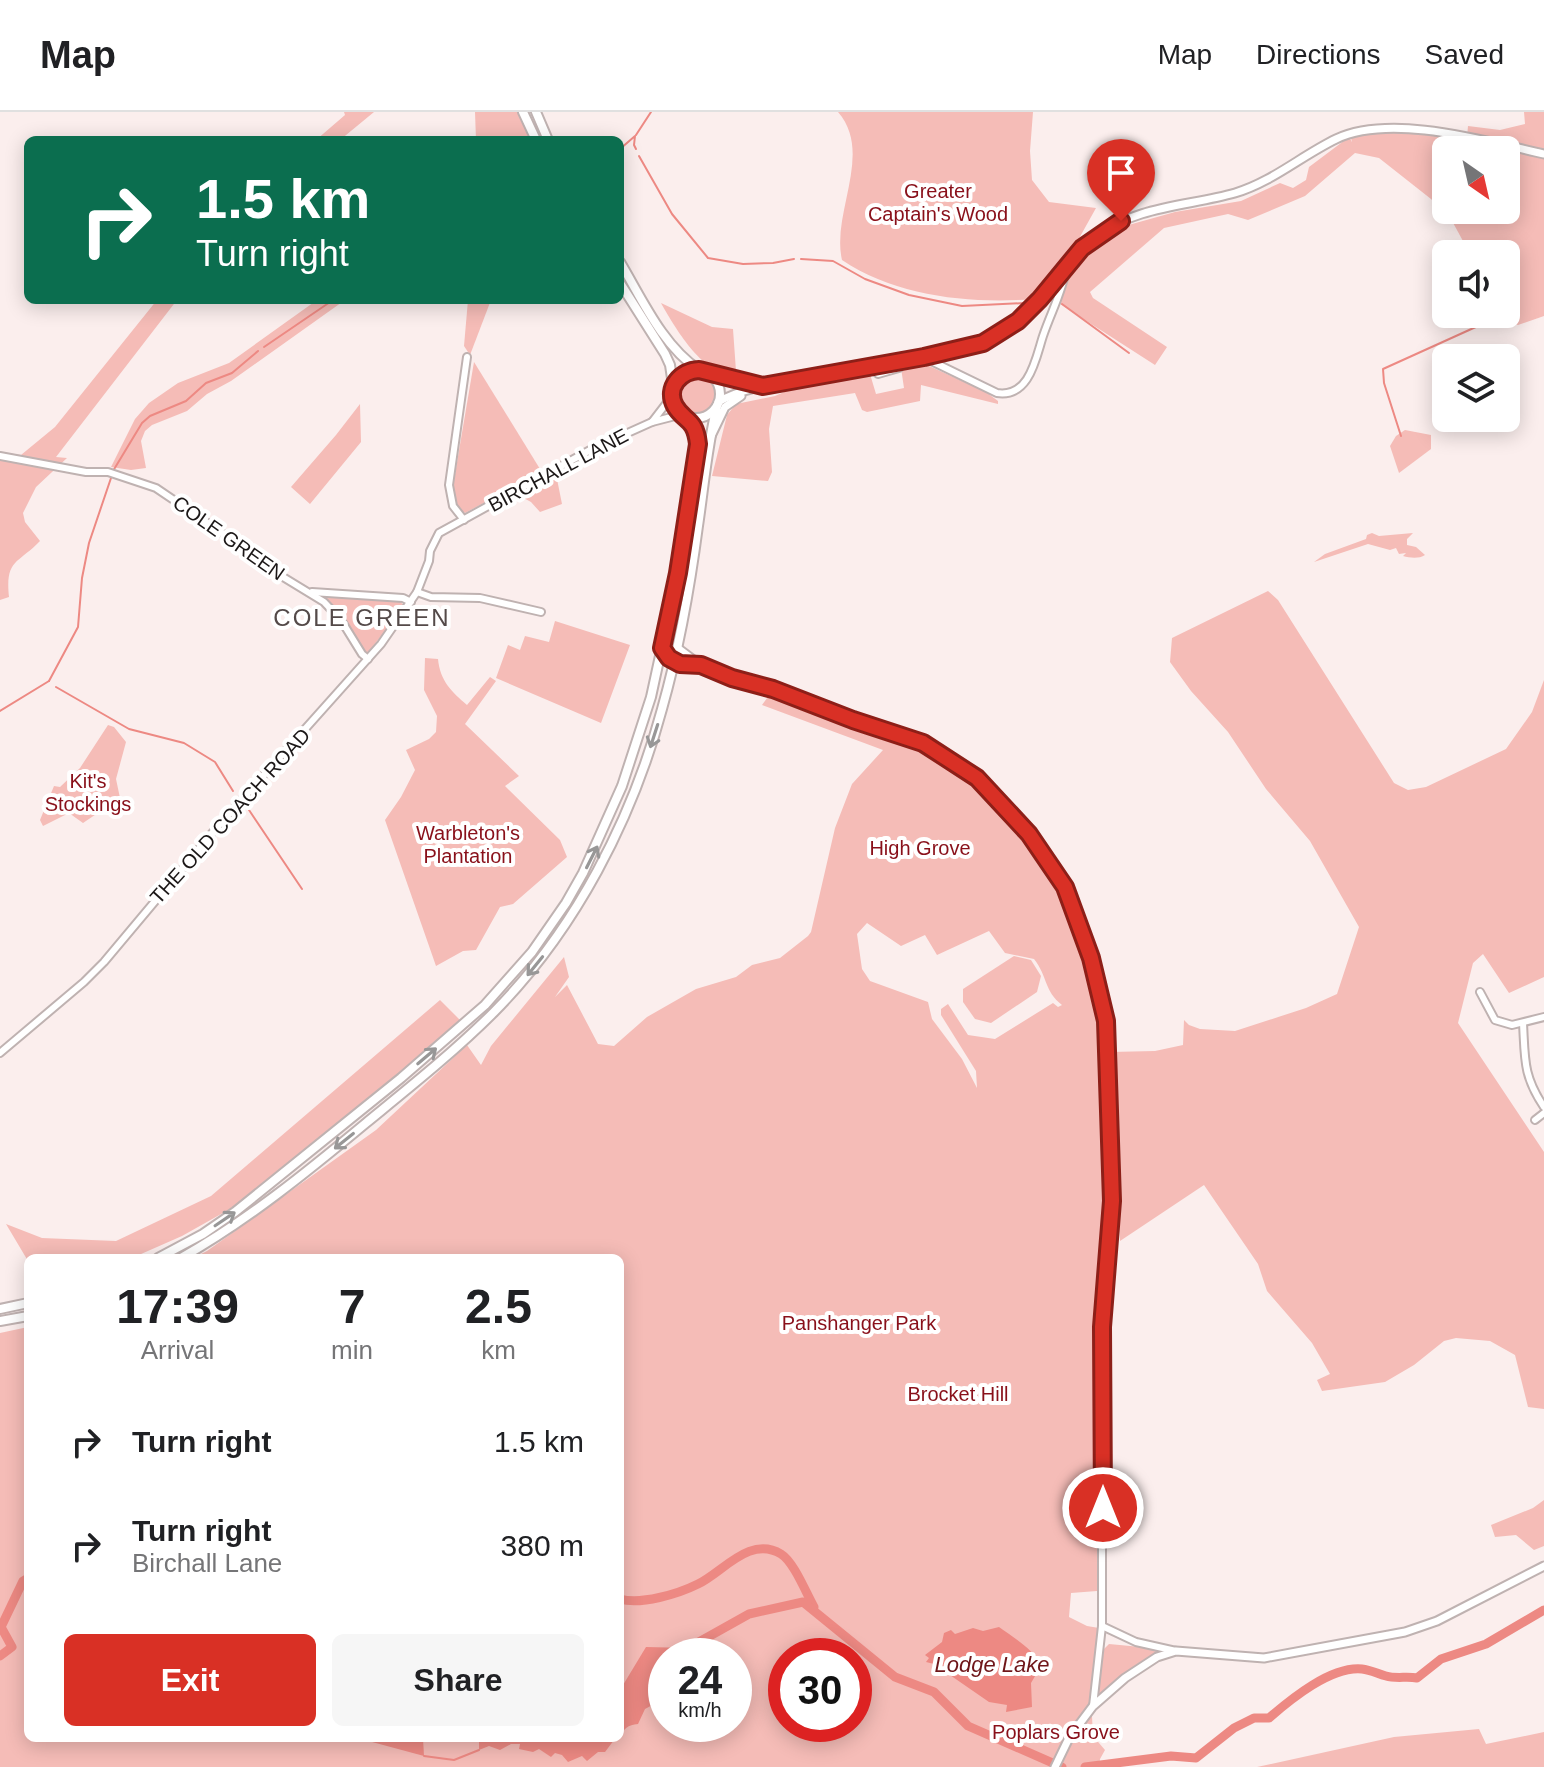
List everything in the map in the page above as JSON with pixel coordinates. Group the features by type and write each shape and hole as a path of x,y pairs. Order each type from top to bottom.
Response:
{"highway":[{"path":"523,112 534,136"},
{"path":"536,112 546,136"},
{"path":"187,1254 249,1216 400,1095 486,1020 542,958 577,906 634,793 662,710 677,647 696,544 709,440 718,404 717,383 682,358 624,268"},
{"path":"166,1254 235,1212 303,1159 485,1005 532,952 566,903 599,843 637,747 662,648 698,444 695,429 677,409 670,365 665,354 624,289"},
{"path":"673,391 683,374 704,372"},
{"path":"685,416 707,415 718,404"},
{"path":"0,1309 24,1304"},
{"path":"0,1321 24,1317"}],"main road":[{"path":"718,404 739,391 983,343 1018,321 1082,248 1121,221 1250,188 1350,134 1381,128 1408,129 1467,137 1544,154"},
{"path":"704,372 760,387"},
{"path":"709,440 729,403 760,387"},
{"path":"1057,1764 1069,1738 1093,1706 1136,1669 1157,1657 1176,1651 1264,1658 1405,1632 1437,1621 1544,1566"}],"street":[{"path":"924,357 997,393 1018,387 1034,368 1064,284 1067,265"},
{"path":"464,520 453,506 449,485 467,357"},
{"name":"BIRCHALL LANE","path":"652,422 673,391"},
{"name":"BIRCHALL LANE","path":"464,520 560,466 652,422 685,416"},
{"name":"COLE GREEN","path":"0,456 86,472 108,472 156,488 265,566 311,592 335,612 368,659"},
{"name":"THE OLD COACH ROAD","path":"0,1053 92,974 213,832 368,659 417,592 430,555 439,540 464,520"},
{"path":"311,592 403,598 411,602"},
{"path":"417,592 431,597 480,598 541,612"},
{"path":"677,647 701,665 732,678 773,689 923,743 977,778 1029,834 1065,887 1091,958 1106,1021 1111,1110 1112,1201 1102,1327 1102,1626 1093,1706"},
{"path":"662,648 680,664 701,665"},
{"path":"1480,992 1495,1020 1510,1025 1544,1017"},
{"path":"1523,1023 1525,1071 1544,1110 1535,1120"},
{"path":"1102,1626 1136,1642 1176,1651"}],"green space":[{"path":"344,112 374,112 345,136 321,136 345,115"},
{"path":"475,112 519,112 529,136 476,136"},
{"name":"Greater Captain's Wood","path":"838,112 1033,112 1030,151 1032,180 1049,202 1096,208 1067,260 1035,299 960,299 910,290 886,282 842,260 840,242 852,146 848,128"},
{"path":"1524,112 1544,112 1544,316 1520,324 1520,240 1462,240 1454,224 1520,224 1520,136 1467,136 1468,126 1500,130 1525,124"},
{"path":"1381,128 1457,136 1432,136 1432,200 1379,158 1355,153 1305,196 1248,220 1228,214 1164,228 1090,292 1093,298 1167,347 1155,365 1057,302 1066,270 1125,226 1175,212 1241,201 1280,183 1293,188 1306,180 1309,167 1349,137 1352,142 1350,134"},
{"path":"661,303 712,327 733,329 736,371 725,372 702,360 682,337"},
{"path":"154,304 174,304 56,457 67,458 36,487 23,513 25,522 40,541 15,563 9,575 9,597 0,600 0,452 21,455 55,427"},
{"path":"311,304 339,304 231,381 207,394 187,411 152,425 141,441 146,468 131,470 111,467 135,419 149,403 178,383 229,363"},
{"path":"468,304 489,304 470,355 464,346"},
{"path":"474,362 540,469 465,513 458,509 453,486"},
{"path":"927,365 986,392 998,404 921,385 920,401 867,412 862,410 855,393 773,406 769,429 772,472 768,481 712,476 727,415 736,404 775,396 791,389 870,374 876,394 904,388 901,368"},
{"path":"696,375 710,380 715,394 710,408 696,413 682,408 677,394 682,380"},
{"path":"360,404 361,442 310,504 291,487"},
{"path":"1405,430 1431,435 1431,449 1399,473 1390,446 1396,436"},
{"path":"556,474 562,504 540,512 520,496"},
{"path":"1372,533 1379,536 1413,533 1407,539 1407,545 1416,547 1425,555 1417,558 1403,556 1406,553 1399,554 1396,548 1390,550 1368,544 1314,562 1325,554 1366,539"},
{"path":"1268,591 1278,600 1394,783 1408,790 1426,787 1506,749 1532,712 1544,680 1544,977 1509,993 1483,954 1473,963 1458,1023 1544,1152 1544,1409 1528,1407 1515,1355 1490,1341 1456,1338 1444,1341 1414,1365 1385,1382 1322,1391 1317,1380 1330,1374 1312,1343 1267,1291 1258,1264 1204,1185 1120,1241 1110,1052 1155,1051 1183,1045 1184,1020 1200,1029 1235,1031 1306,1008 1337,994 1359,927 1310,841 1266,789 1228,732 1170,662 1172,638"},
{"path":"319,595 398,600 405,606 366,655"},
{"path":"555,621 630,645 601,723 496,678 508,645 520,650 525,636 549,642"},
{"name":"Warbleton's Plantation","path":"425,658 438,659 444,680 467,705 490,677 496,681 465,724 519,776 505,786 560,840 567,857 513,904 500,907 476,950 463,951 436,966 385,820 415,770 406,750 429,739 436,732 437,716 424,690"},
{"name":"Panshanger Park","path":"770,694 924,750 975,779 1017,824 1064,897 1096,997 1105,1080 1108,1194 1096,1400 1099,1481 1097,1591 1071,1593 1069,1617 1099,1628 1091,1697 1093,1736 1105,1750 1099,1767 0,1767 0,1333 24,1328 24,1742 624,1742 624,1254 201,1254 376,1130 467,1045 481,1065 491,1046 564,957 569,977 555,997 567,985 598,1044 614,1046 647,1017 696,989 736,977 752,965 780,958 811,932 835,828 852,784 883,750 762,705","holes":["867,923 901,946 925,935 937,955 989,931 1005,953 1034,959 1052,994 1062,1005 1058,1007 1053,1003 995,1039 968,1035 948,1004 941,1009 941,1015 976,1071 977,1088 962,1059 932,1019 928,1002 870,981 862,969 857,934"]},
{"name":"Kit's Stockings","path":"108,725 114,727 126,742 116,779 120,798 83,823 69,813 43,826 40,820 54,786 60,787 80,768"},
{"path":"1014,956 1031,960 1041,976 1037,992 991,1023 975,1019 963,1002 963,989"},
{"path":"440,1000 461,1021 230,1209 182,1236 141,1254 24,1254 6,1224 42,1238 116,1241 211,1196"},
{"path":"1544,1500 1544,1546 1534,1550 1516,1535 1495,1537 1491,1525 1533,1508"},
{"path":"1109,1644 1162,1649 1098,1695 1104,1649"},
{"path":"1479,1729 1486,1744 1544,1732 1544,1767 1257,1767 1394,1737"}],"water":[{"name":"Lodge Lake","path":"999,1627 1029,1649 1041,1666 1031,1683 1032,1707 1006,1712 1007,1705 989,1702 934,1664 926,1662 929,1658 925,1655 942,1642 944,1633"},
{"path":"648,1647 648,1707 638,1724 624,1731 624,1683"},
{"path":"372,1742 423,1742 424,1756"},
{"path":"479,1742 612,1742 605,1752 598,1752 587,1761 582,1756 568,1762 555,1753 551,1757 539,1749 533,1752 519,1749 520,1744 511,1744 500,1750 489,1746 479,1750"}],"waterway":[{"path":"636,135 651,112"},
{"path":"624,146 635,136 636,149"},
{"path":"639,156 672,214 708,258 743,264 794,259"},
{"path":"801,259 833,261 865,279 909,295 962,306 1025,303"},
{"path":"264,347 327,304"},
{"path":"1062,304 1129,353"},
{"path":"1401,436 1384,383 1383,369 1474,328"},
{"path":"113,471 142,423 150,416 186,401 206,383 232,373 258,351"},
{"path":"49,681 78,627 89,543 111,478"},
{"path":"0,711 49,681"},
{"path":"56,687 129,729 184,743 215,762 233,791"},
{"path":"249,810 302,889"},
{"path":"624,1599 649,1600 680,1591 698,1584 737,1557 758,1549 770,1549 791,1564 814,1607"},
{"path":"0,1656 12,1647 1,1627 24,1580"},
{"path":"706,1638 749,1614 803,1602 895,1677 934,1692 968,1726 1062,1767"},
{"path":"1085,1767 1171,1756 1196,1758 1234,1728 1254,1718 1269,1718 1325,1678 1350,1669 1390,1677 1417,1678 1441,1659 1486,1644 1544,1610"},
{"path":"424,1756 454,1760 479,1750"}],"district":[{"name":"COLE GREEN","path":"362,617"}],"route":[{"path":"1103,1508 1102,1327 1112,1201 1106,1021 1091,958 1065,887 1029,834 977,778 923,743 701,665 680,664 669,658 662,648 678,573 698,444 688,417 674,403 672,391 677,379 691,370 699,370 763,386 961,350 983,343 1018,321 1082,248 1121,221"}],"park label":[{"name":"High Grove","path":"920,848"},
{"name":"Brocket Hill","path":"958,1394"},
{"name":"Poplars Grove","path":"1056,1732"}]}
